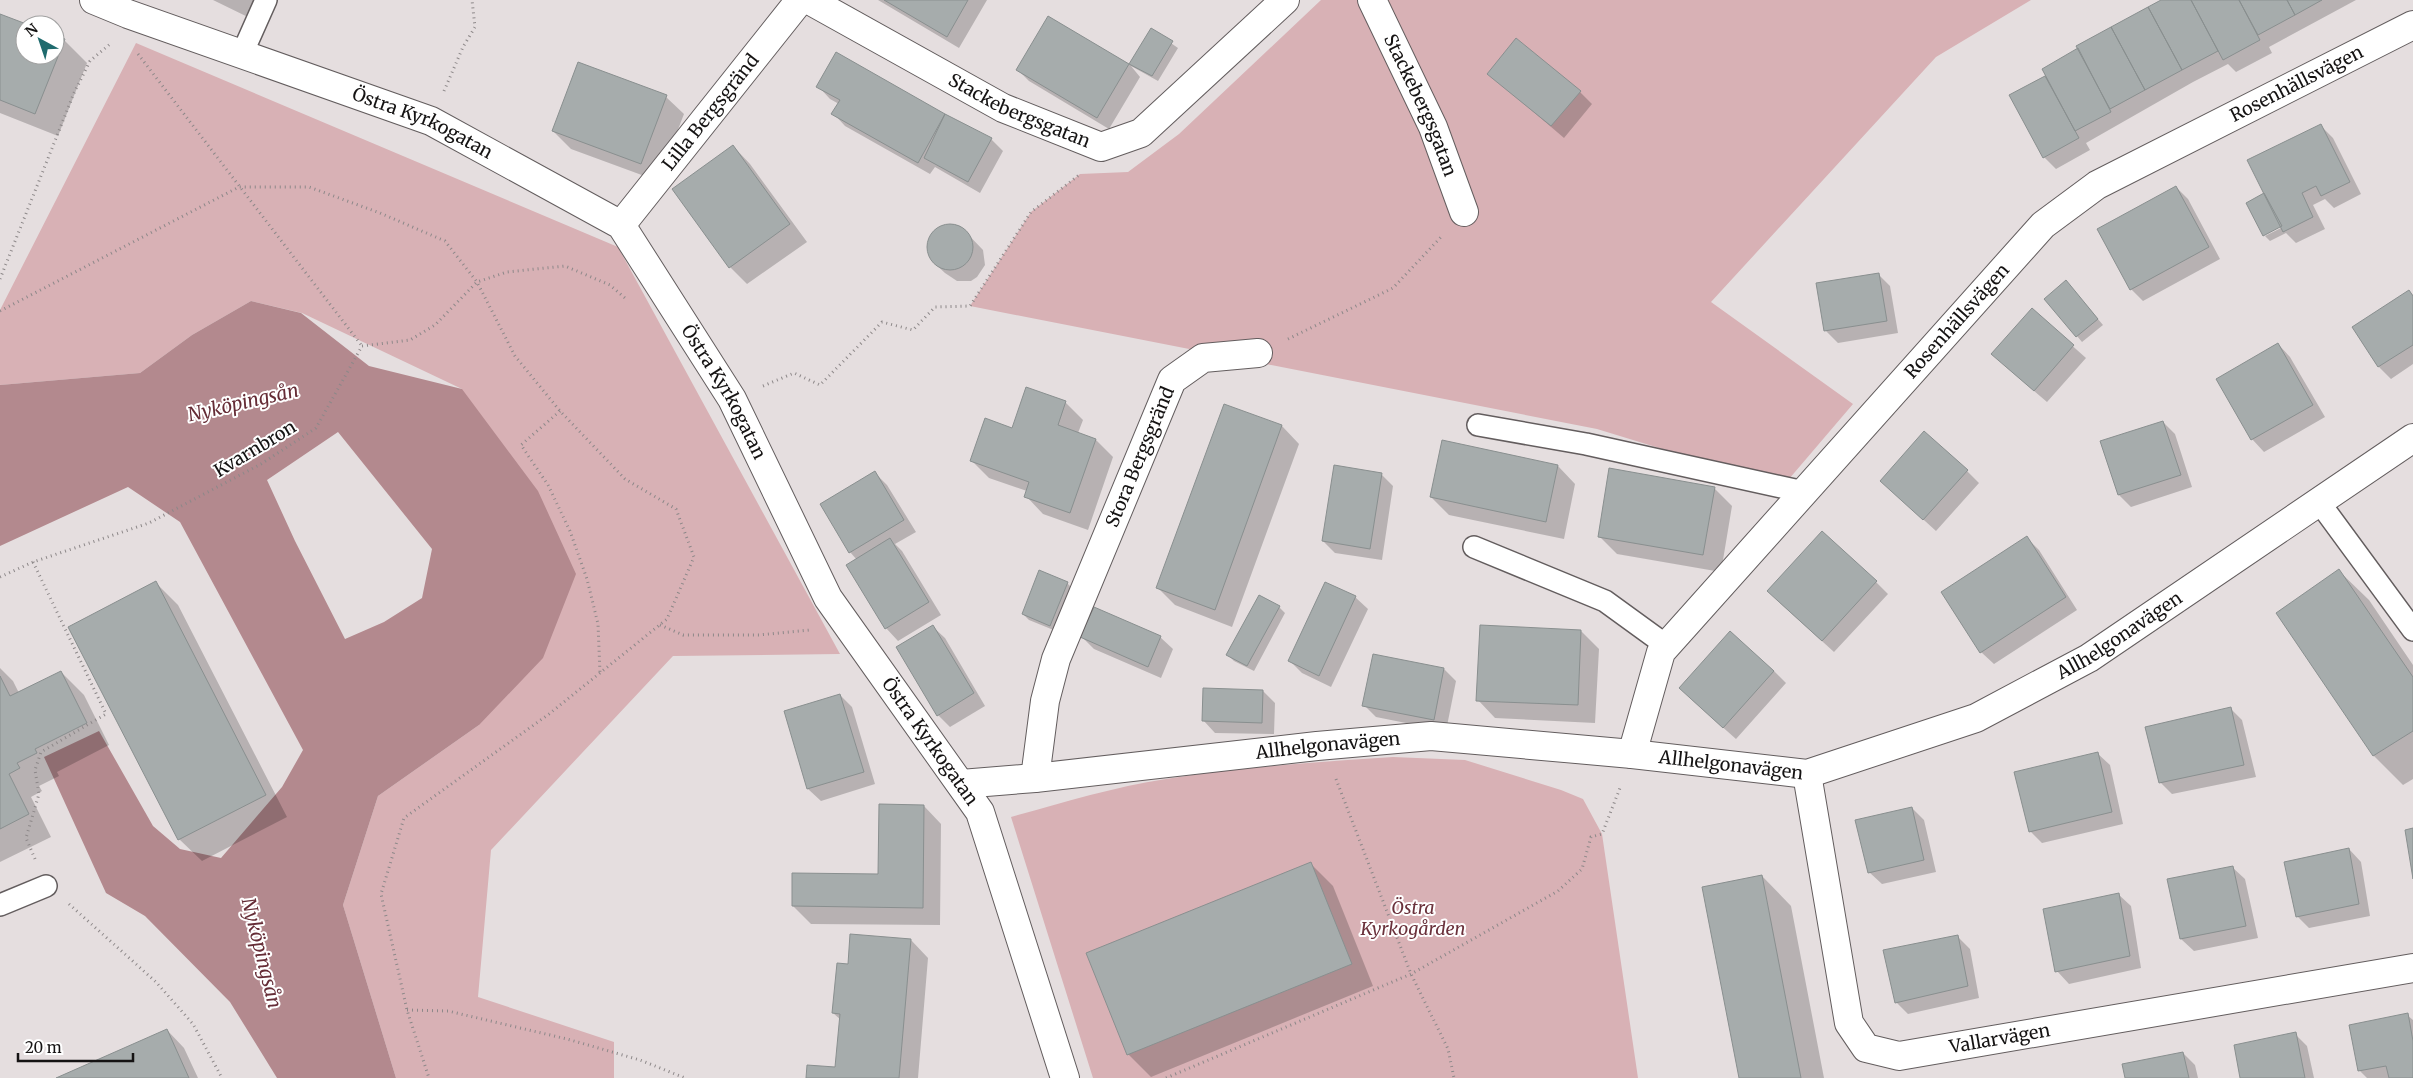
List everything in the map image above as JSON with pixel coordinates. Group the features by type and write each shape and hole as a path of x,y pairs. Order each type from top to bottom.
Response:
{"street":[{"name":"Östra Kyrkogatan","path":"94,0 131,7 242,54 431,121 621,225 732,399 828,598 980,812 1064,1078"},
{"name":"Lilla Bergsgränd","path":"621,225 800,0"},
{"name":"Stackebergsgatan","path":"809,0 1003,108 1101,147 1141,133 1285,0"},
{"name":"Stackebergsgatan","path":"1372,0 1433,127 1464,212"},
{"name":"Rosenhällsvägen","path":"1632,754 1661,652 2043,225 2098,184 2413,25"},
{"name":"Stora Bergsgränd","path":"1035,778 1045,701 1056,659 1172,380 1203,358 1258,353"},
{"name":"Allhelgonavägen","path":"961,784 1035,778 1318,746 1431,736 1632,754 1807,774 1976,718 2080,663 2413,438"},
{"name":"Vallarvägen","path":"1807,774 1849,1023 1866,1048 1899,1056 2413,968"}],"lane":[{"path":"242,54 266,0"},
{"path":"1478,425 1586,444 1804,492"},
{"path":"2319,502 2413,630"},
{"path":"1474,547 1605,601 1667,646"},
{"path":"0,905 46,886"}],"path":[{"path":"431,121 474,27 472,0"},
{"path":"0,279 43,169 86,69 90,61 116,39"},
{"path":"134,49 362,346 410,340 435,324 477,282 507,272 565,266 610,285 629,302"},
{"path":"732,399 794,373 820,385 882,322 913,330 935,307 970,306 1031,212 1080,174 1101,147"},
{"path":"0,311 239,187 309,187 380,212 445,241 477,282 515,356 560,411 625,479 676,509 694,557 667,619 549,714 404,818 381,894 407,1010 428,1078"},
{"path":"1258,353 1393,288 1464,212"},
{"name":"Kvarnbron","path":"0,577 33,562 149,523 261,464 316,428 362,346"},
{"path":"560,411 521,445 548,485 570,531 587,578 598,624 600,673"},
{"path":"33,562 106,714 41,752 35,770 39,794 26,838 46,886 156,982 194,1024 222,1078"},
{"path":"660,625 683,634 759,635 801,630 852,630"},
{"path":"1318,746 1336,778 1411,974 1448,1049 1454,1078"},
{"path":"1166,1078 1411,974 1558,891 1582,869 1591,837 1602,834 1632,754"},
{"path":"407,1010 448,1011 567,1038 640,1060 685,1078"}],"green space":[{"path":"1321,0 2031,0 1936,57 1711,302 1853,404 1783,486 1597,429 970,306 1031,212 1080,174 1128,172 1179,134"},
{"path":"136,43 618,247 840,654 673,656 491,850 478,997 614,1042 614,1078 396,1078 343,905 378,796 479,725 462,389 302,313 251,301 192,335 140,373 0,385 0,310"},
{"name":"Östra Kyrkogården","path":"1393,757 1465,760 1561,790 1583,799 1602,834 1638,1078 1093,1078 1011,817 1146,782 1251,768"}],"water":[{"name":"Nyköpingsån","path":"251,301 301,313 369,366 462,389 538,491 576,574 543,658 479,725 378,796 343,905 396,1078 277,1078 230,1002 145,916 106,893 44,757 99,731 153,826 180,849 221,858 282,787 303,750 180,522 128,487 0,546 0,385 140,373 192,335","holes":["338,432 432,549 422,598 384,622 345,639 295,541 267,480"]}],"building":[{"path":"884,0 968,0 947,37"},
{"path":"2161,0 2191,0 2218,51 2182,70 2148,7"},
{"path":"2191,0 2239,0 2260,40 2223,60"},
{"path":"2239,0 2287,0 2295,15 2258,35"},
{"path":"2287,0 2322,0 2295,15"},
{"path":"2148,7 2182,70 2145,90 2111,27"},
{"path":"0,14 15,20 15,65 55,65 35,114 0,100"},
{"path":"1048,16 1129,64 1097,118 1016,70"},
{"path":"2111,27 2145,90 2110,109 2076,46"},
{"path":"1151,28 1173,41 1152,76 1129,64"},
{"path":"1516,38 1581,91 1551,126 1487,74"},
{"path":"2078,48 2111,112 2075,131 2042,69"},
{"path":"836,52 945,114 918,163 831,114 840,100 816,87"},
{"path":"578,62 667,95 641,164 552,131"},
{"path":"2045,76 2079,138 2043,158 2009,95"},
{"path":"945,114 992,138 968,182 924,158"},
{"path":"2321,124 2350,182 2321,196 2316,186 2302,193 2313,217 2283,232 2247,160"},
{"path":"733,145 790,224 729,268 672,189"},
{"path":"2176,186 2209,247 2130,290 2097,229"},
{"path":"2264,193 2282,226 2263,236 2246,203"},
{"path":"955,224 967,230 972,238 972,256 967,264 959,269 945,270 933,264 928,256 927,242 933,230 941,225"},
{"path":"1879,273 1887,321 1824,331 1816,283"},
{"path":"2066,280 2098,319 2076,337 2044,299"},
{"path":"2409,290 2413,296 2413,345 2378,367 2352,327"},
{"path":"2032,308 2074,345 2034,391 1991,354"},
{"path":"2278,343 2313,405 2251,440 2216,379"},
{"path":"1026,387 1066,401 1058,425 1096,439 1070,513 1024,497 1029,482 970,461 985,418 1012,428"},
{"path":"1224,404 1282,425 1215,610 1156,588"},
{"path":"2163,421 2181,475 2118,495 2100,441"},
{"path":"1924,431 1968,470 1923,520 1880,481"},
{"path":"1442,440 1558,465 1546,522 1430,497"},
{"path":"1334,465 1382,473 1370,549 1322,541"},
{"path":"1609,468 1715,487 1703,555 1598,537"},
{"path":"875,471 904,520 849,553 820,504"},
{"path":"1822,531 1877,581 1822,641 1767,591"},
{"path":"2027,536 2066,597 1980,653 1941,592"},
{"path":"890,538 929,602 885,629 846,565"},
{"path":"2339,569 2413,677 2413,731 2373,756 2276,613"},
{"path":"1039,570 1068,582 1050,626 1022,614"},
{"path":"156,581 266,795 178,840 68,627"},
{"path":"1325,582 1356,596 1319,676 1288,661"},
{"path":"1259,595 1280,606 1247,666 1226,655"},
{"path":"1094,607 1161,636 1148,667 1080,637"},
{"path":"933,625 974,693 937,716 896,647"},
{"path":"1480,625 1581,630 1578,705 1476,701"},
{"path":"1730,631 1774,671 1723,728 1679,688"},
{"path":"1373,654 1444,668 1434,720 1362,706"},
{"path":"61,671 87,723 35,749 37,753 17,763 20,768 9,774 29,814 0,829 0,676 10,696"},
{"path":"1203,688 1263,690 1262,723 1202,721"},
{"path":"840,694 864,772 807,789 784,711"},
{"path":"2231,707 2244,765 2159,783 2145,727"},
{"path":"2098,752 2112,812 2029,832 2014,772"},
{"path":"879,804 924,805 923,908 792,906 792,873 878,874"},
{"path":"1912,807 1924,860 1868,873 1855,820"},
{"path":"2413,828 2413,879 2405,830"},
{"path":"2349,848 2359,904 2296,917 2284,862"},
{"path":"1311,862 1352,964 1127,1055 1086,953"},
{"path":"2233,866 2246,926 2180,939 2167,879"},
{"path":"1762,875 1801,1078 1739,1078 1702,887"},
{"path":"2119,893 2130,956 2055,972 2043,909"},
{"path":"850,934 911,939 899,1078 806,1078 807,1065 835,1067 840,1014 832,1013 837,963 848,964"},
{"path":"1958,935 1968,986 1895,1003 1883,950"},
{"path":"2408,1013 2413,1041 2413,1078 2389,1078 2386,1066 2358,1071 2349,1025"},
{"path":"167,1029 189,1078 56,1078"},
{"path":"2296,1032 2305,1078 2240,1078 2234,1045"},
{"path":"2183,1052 2189,1078 2125,1078 2122,1064"}]}
